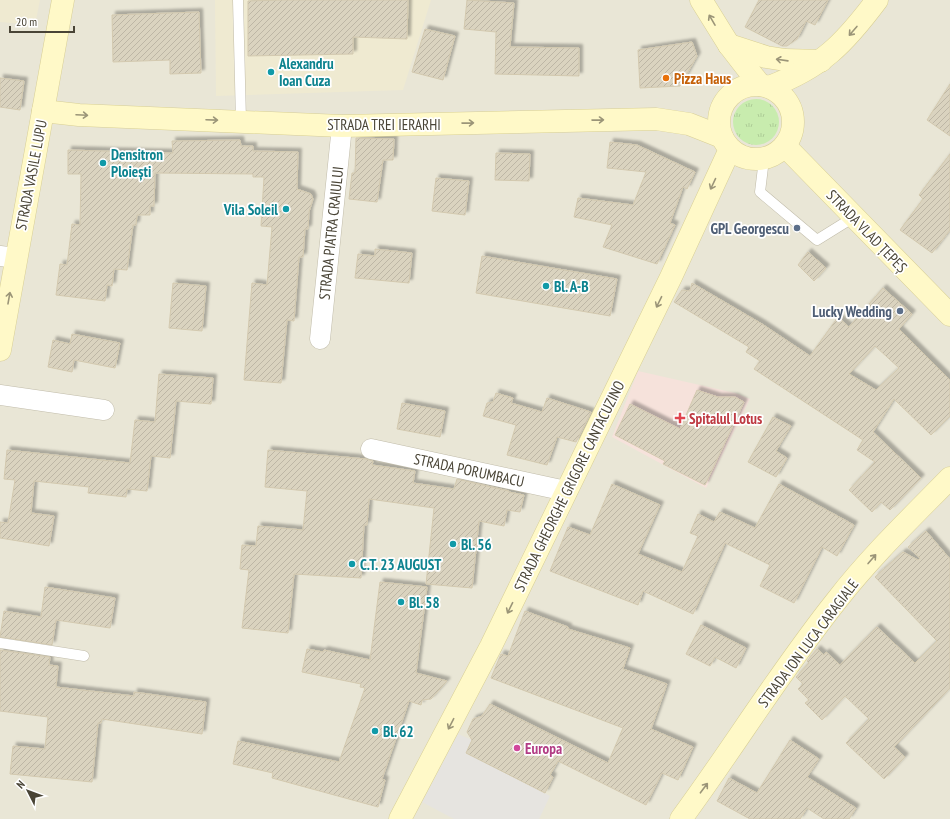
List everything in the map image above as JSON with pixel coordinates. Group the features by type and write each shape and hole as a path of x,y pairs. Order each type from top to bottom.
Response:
{"main road":[{"name":"STRADA VASILE LUPU","path":"0,350 8,257 43,111 63,0"},
{"path":"701,0 729,45 765,86 784,98 792,110 793,125 789,140 785,146 772,156 764,159 746,158 726,143 720,130 720,114 726,100 738,90 745,87 765,86 796,77 821,61 844,42 877,0"},
{"path":"729,45 766,57 785,60 821,61"},
{"name":"STRADA TREI IERARHI","path":"43,111 79,115 342,126 656,119 689,124 726,143"},
{"name":"STRADA GHEORGHE GRIGORE CANTACUZINO","path":"400,819 491,646 671,277 726,143"},
{"name":"STRADA VLAD ȚEPEȘ","path":"785,146 950,315"},
{"name":"STRADA ION LUCA CARAGIALE","path":"681,819 712,777 795,656 838,599 882,548 950,478"}],"street":[{"name":"STRADA PIATRA CRAIULUI","path":"320,339 342,126"},
{"path":"0,395 104,410"},
{"name":"STRADA PORUMBACU","path":"371,449 566,491"}],"lane":[{"path":"238,0 241,121"},
{"path":"764,159 760,192 817,240 854,217"},
{"path":"0,643 84,656"}],"shaded area":[{"path":"0,0 950,0 950,819 0,819"},
{"path":"0,0 40,0 35,25 0,22"},
{"path":"215,0 431,0 403,90 216,96"},
{"name":"Spitalul Lotus","path":"638,371 735,393 750,399 706,488 612,437"},
{"path":"458,734 472,740 466,753 550,796 539,819 454,819 422,802"}],"green space":[{"path":"756,99 769,103 775,109 779,122 775,135 769,141 756,145 743,141 737,135 733,122 737,109 743,103"}],"building":[{"path":"408,0 407,39 353,37 353,54 248,56 248,1"},
{"path":"467,0 514,3 510,47 579,48 579,76 495,74 496,32 464,29"},
{"path":"759,0 828,0 815,25 806,21 797,39 787,46 782,46 745,27"},
{"path":"199,12 201,73 170,74 170,60 113,62 112,15"},
{"path":"425,29 455,36 443,80 412,72"},
{"path":"692,42 697,56 680,86 640,88 638,50"},
{"path":"0,78 24,81 20,110 0,107"},
{"path":"950,84 950,136 927,120"},
{"path":"356,138 394,139 393,160 383,160 377,202 349,199 352,173 355,173"},
{"path":"240,140 241,146 253,146 253,151 298,152 297,189 311,194 313,199 309,212 308,229 305,229 303,257 299,257 294,321 287,320 281,383 244,380 252,283 267,285 272,227 261,226 264,177 253,177 253,174 155,173 154,206 150,206 150,215 137,215 136,225 133,225 127,270 114,269 112,286 107,285 105,301 56,295 60,264 67,265 72,224 80,225 81,174 68,174 68,150 173,153 172,141"},
{"path":"610,142 637,145 695,172 687,189 683,187 670,223 675,225 657,264 603,247 612,225 574,217 578,198 633,205 646,172 607,168"},
{"path":"496,153 530,154 529,181 495,180"},
{"path":"950,154 950,230 932,253 900,230 923,199 919,195"},
{"path":"436,178 469,181 465,215 432,211"},
{"path":"375,249 412,253 409,283 355,278 358,254 375,256"},
{"path":"808,252 826,268 814,281 798,265"},
{"name":"Bl. A-B","path":"482,256 617,279 610,316 476,293"},
{"path":"173,283 206,286 202,331 169,328"},
{"path":"692,283 762,324 810,356 838,317 849,327 883,288 912,314 899,329 950,380 950,416 931,435 894,399 873,432 921,478 890,510 881,502 872,512 849,490 875,462 857,450 863,440 754,369 760,361 746,352 749,347 674,302 682,290 690,291","holes":["875,346 899,368 876,390 849,374"]},
{"path":"72,334 120,343 115,368 74,360 72,372 48,367 53,340 70,344"},
{"path":"159,374 213,378 211,404 176,401 170,458 151,456 147,491 127,489 126,497 88,493 89,487 34,481 31,513 54,516 49,546 0,538 0,522 8,523 15,480 4,479 7,450 130,463 135,420 155,422"},
{"name":"Spitalul Lotus","path":"697,390 718,397 735,397 744,402 705,485 663,464 665,461 615,435 630,404 680,429"},
{"path":"496,393 513,398 511,403 542,412 547,398 591,412 576,442 557,437 547,465 507,455 516,425 483,416 487,403 493,402"},
{"path":"402,403 445,411 440,437 397,429"},
{"path":"773,417 791,426 776,451 787,458 776,477 748,462"},
{"path":"268,450 366,459 373,461 372,465 415,471 413,483 454,489 457,479 524,495 520,512 507,510 504,526 479,521 472,588 426,584 434,508 369,499 367,525 364,525 361,578 294,574 288,633 242,628 249,570 240,569 242,545 256,546 258,526 303,530 307,491 265,487"},
{"path":"612,484 660,505 638,554 682,572 698,536 690,533 698,514 714,522 720,512 755,528 779,484 854,525 837,556 822,547 794,603 760,586 770,565 725,543 693,614 643,591 638,605 550,571 568,527 590,535"},
{"path":"926,531 950,559 950,688 894,747 905,757 884,779 846,743 869,719 845,696 822,720 805,703 809,700 798,689 803,684 796,677 809,663 807,661 817,649 824,655 826,652 840,665 877,627 915,663 937,641 875,577 903,552 918,560 920,558 908,547"},
{"path":"380,582 427,587 416,673 447,681 431,699 422,700 421,705 409,701 382,779 385,780 378,807 272,778 273,773 233,764 238,741 339,762 365,688 360,687 361,684 302,672 307,649 323,652 324,650 370,660"},
{"path":"45,587 115,598 110,628 56,620 52,645 0,637 4,611 41,617"},
{"path":"525,611 568,627 568,629 630,648 623,669 667,684 651,729 693,747 678,780 662,773 646,805 558,761 550,775 553,777 545,793 466,753 472,740 467,732 473,719 482,716 490,704 608,763 623,728 491,678 501,654 508,656"},
{"path":"701,625 746,648 736,668 715,657 710,666 686,654"},
{"path":"0,650 50,657 49,665 58,666 56,687 134,696 134,692 206,702 202,734 102,719 101,723 98,723 92,782 10,774 13,746 45,749 48,717 0,711"},
{"path":"790,740 819,759 807,777 856,808 849,819 824,819 807,808 800,819 750,819 717,801 729,778 757,793"}],"place":[{"name":"Alexandru Ioan Cuza","path":"271,72"},
{"name":"Pizza Haus","path":"666,78"},
{"name":"Densitron Ploiești","path":"103,163"},
{"name":"Vila Soleil","path":"286,209"},
{"name":"GPL Georgescu","path":"797,228"},
{"name":"Bl. A-B","path":"546,286"},
{"name":"Lucky Wedding","path":"900,311"},
{"name":"Spitalul Lotus","path":"680,418"},
{"name":"Bl. 56","path":"453,544"},
{"name":"C.T. 23 AUGUST","path":"352,564"},
{"name":"Bl. 58","path":"401,602"},
{"name":"Bl. 62","path":"375,731"},
{"name":"Europa","path":"517,748"}]}
